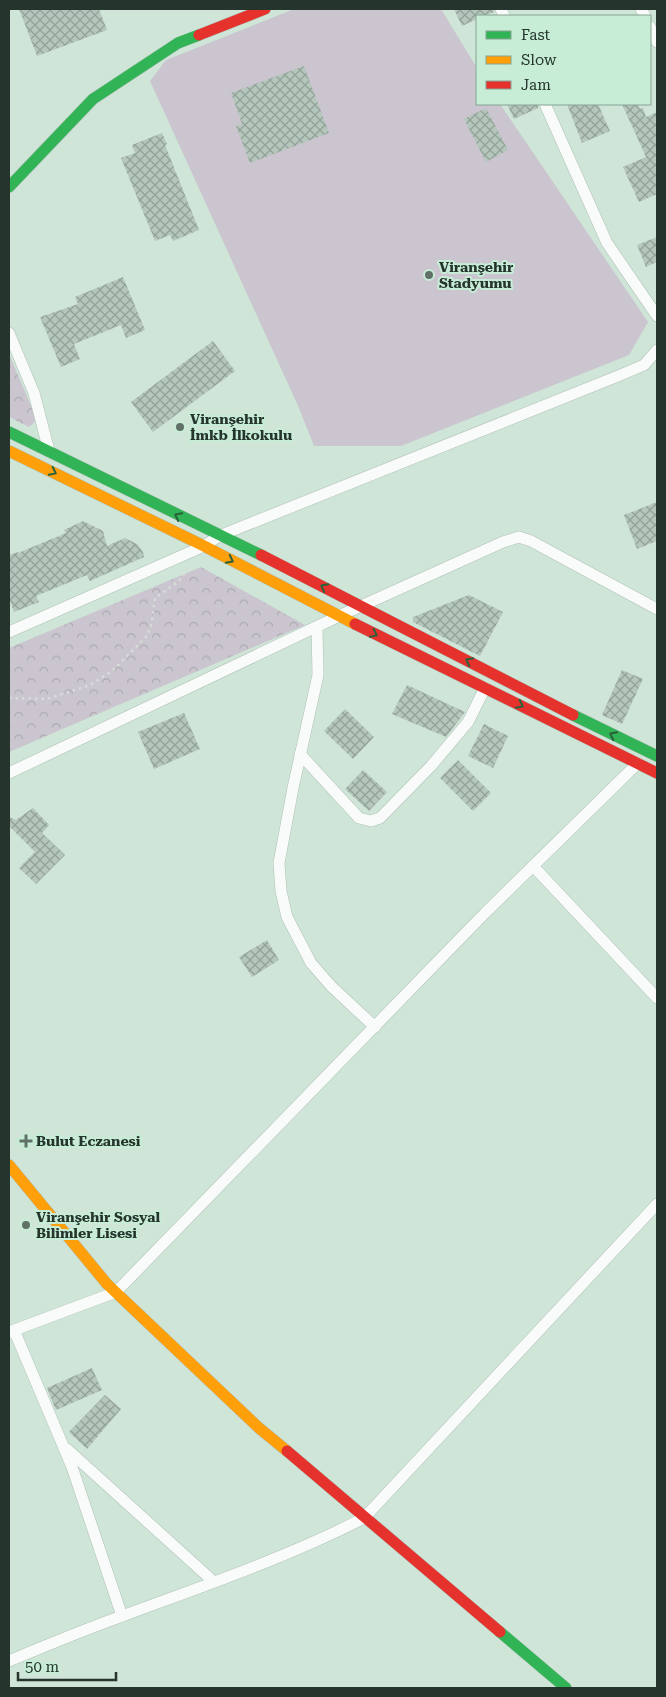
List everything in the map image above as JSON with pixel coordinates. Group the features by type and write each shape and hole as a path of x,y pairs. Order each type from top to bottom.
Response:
{"street":[{"path":"9,187 92,99 178,43 265,9"},
{"path":"651,28 657,42"},
{"path":"545,105 607,243 657,316"},
{"path":"9,333 34,393 49,451"},
{"path":"9,632 204,546 219,536 644,365 657,350"},
{"path":"9,432 303,576 657,756"},
{"path":"9,450 657,773"},
{"path":"9,773 317,626 503,542 519,537 531,541 657,609"},
{"path":"317,626 318,675 300,754 279,863 281,891 287,917 311,963 332,987 375,1027"},
{"path":"300,754 359,818 372,821 380,818 430,766 468,722 485,688"},
{"path":"122,1616 72,1467 12,1331 116,1292 533,866 638,763"},
{"path":"533,866 657,998"},
{"path":"9,1165 107,1284 259,1428 566,1688"},
{"path":"9,1661 214,1582 332,1534 364,1518 657,1204"},
{"path":"63,1446 214,1582"}],"path":[{"path":"9,698 48,699 90,685 112,671 148,636 155,598 178,582 204,546"}],"green space":[{"path":"294,9 441,9 476,66 476,105 501,105 648,322 629,355 401,446 314,446 299,408 150,81 166,60"},
{"path":"9,354 37,420 29,427 9,417"},
{"path":"201,567 305,625 9,752 9,648"}],"building":[{"path":"19,9 99,9 107,30 37,56"},
{"path":"454,9 494,9 494,12 486,15 476,15 476,19 462,26"},
{"path":"304,66 329,133 250,163 236,126 242,124 231,93"},
{"path":"507,105 538,105 538,108 514,119"},
{"path":"567,105 598,105 610,131 582,143"},
{"path":"622,105 638,105 640,109 643,108 646,117 657,112 657,194 639,202 623,167 646,157"},
{"path":"486,108 508,150 486,162 464,119"},
{"path":"162,133 199,230 173,241 170,235 155,241 121,158 135,153 132,145"},
{"path":"657,237 657,262 646,267 637,245"},
{"path":"123,277 145,330 126,338 121,325 74,344 80,359 61,367 40,317 78,304 75,297"},
{"path":"213,341 235,371 153,432 131,402"},
{"path":"657,502 657,541 637,549 624,515"},
{"path":"83,521 103,531 107,546 125,538 137,544 144,557 90,581 87,575 36,596 39,602 14,612 9,598 9,555 66,533 64,530"},
{"path":"469,595 503,612 480,656 413,622 413,617"},
{"path":"622,670 643,679 622,724 602,715"},
{"path":"407,685 465,712 446,737 392,714"},
{"path":"345,709 374,737 353,759 324,731"},
{"path":"184,713 200,749 154,769 138,732"},
{"path":"484,724 508,736 493,768 468,756"},
{"path":"458,760 491,793 473,811 440,778"},
{"path":"363,770 387,792 369,811 345,789"},
{"path":"33,808 49,825 42,833 65,855 36,884 19,868 35,852 9,826 9,817 16,820"},
{"path":"267,940 279,960 252,977 239,957"},
{"path":"92,1368 102,1390 56,1410 47,1388"},
{"path":"105,1395 121,1409 87,1449 69,1432"}],"traffic: fast":[{"path":"9,187 93,99 178,43 199,35"},
{"path":"9,432 261,555"},
{"path":"573,715 657,756"},
{"path":"500,1632 566,1688"}],"traffic: slow":[{"path":"9,451 204,546 355,624"},
{"path":"9,1165 107,1284 259,1428 287,1451"}],"traffic: jam":[{"path":"199,35 265,9"},
{"path":"261,555 573,715"},
{"path":"355,624 657,773"},
{"path":"287,1451 500,1632"}],"place":[{"name":"Viranşehir Stadyumu","path":"429,275"},
{"name":"Viranşehir İmkb İlkokulu","path":"180,427"},
{"name":"Bulut Eczanesi","path":"26,1141"},
{"name":"Viranşehir Sosyal Bilimler Lisesi","path":"26,1225"}]}
